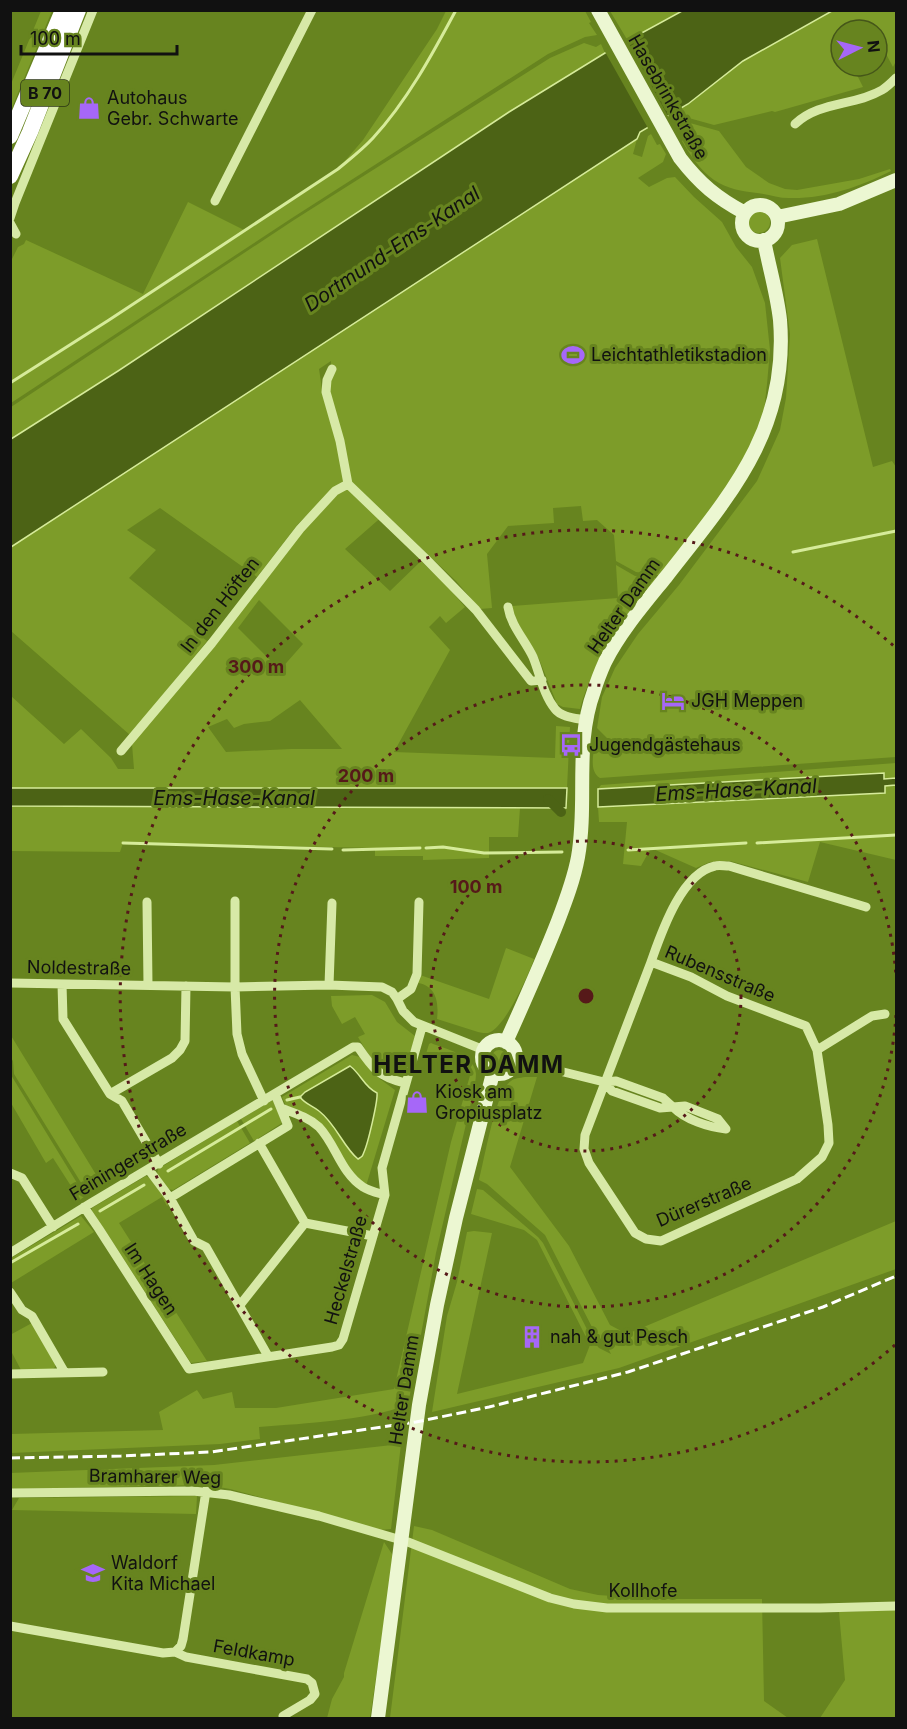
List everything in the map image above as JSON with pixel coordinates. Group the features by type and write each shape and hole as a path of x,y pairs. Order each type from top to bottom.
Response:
{"highway":[{"name":"B 70","path":"10,136 63,10"},
{"name":"B 70","path":"10,176 30,132 78,10"}],"street":[{"path":"16,234 10,221 15,203 93,10"},
{"path":"215,201 312,10"},
{"name":"Hasebrinkstraße","path":"598,10 680,158 694,177 722,199 746,213"},
{"path":"795,124 814,110 884,90 897,78"},
{"path":"777,217 840,204 897,180"},
{"path":"765,205 777,217 778,228 775,233 764,240 753,239 745,231 743,221 746,213 753,206 765,205"},
{"name":"Helter Damm","path":"506,1042 539,967 573,878 579,856 585,720 606,661 640,610 723,503 748,465 773,405 779,372 780,322 764,240"},
{"path":"332,369 327,380 326,392 340,441 348,484 476,610 531,681 542,680"},
{"name":"In den Höften","path":"121,751 212,643 300,529 335,491 348,484"},
{"path":"508,607 510,618 532,654 547,695 556,710 585,720"},
{"path":"651,962 662,930 685,887 713,866 729,866 866,907"},
{"path":"235,901 234,987 237,1034 242,1054 264,1101"},
{"name":"Noldestraße","path":"147,902 148,985"},
{"path":"419,902 417,974 411,989 397,999 408,1017 422,1027 484,1050"},
{"path":"329,985 332,903"},
{"name":"Rubensstraße","path":"604,1082 651,962 691,977 727,996 806,1026 817,1050 829,1143"},
{"name":"Noldestraße","path":"10,983 382,987 392,992 397,999"},
{"path":"62,984 63,1019 110,1094 122,1101 159,1164"},
{"path":"110,1094 172,1058 180,1050 185,1041 186,986"},
{"path":"817,1050 872,1016 885,1014"},
{"path":"281,1108 306,1117 318,1126 351,1177 364,1188 385,1195 382,1168 422,1027"},
{"path":"494,1041 506,1042 513,1048 515,1060 513,1066 501,1073 488,1070 482,1057 484,1050 494,1041"},
{"name":"Feiningerstraße","path":"10,1253 353,1047 358,1047 381,1074 405,1083"},
{"path":"515,1060 604,1082 616,1081 663,1098 681,1116 726,1129 718,1119 685,1106 673,1107"},
{"name":"Helter Damm","path":"378,1719 416,1428 437,1305 461,1196 493,1072"},
{"name":"Dürerstraße","path":"604,1082 585,1135 584,1149 589,1163 636,1233 646,1239 661,1241 797,1179 822,1157 829,1143"},
{"path":"170,1198 288,1126 275,1094"},
{"path":"259,1143 305,1223 373,1236"},
{"path":"149,1170 170,1198 194,1241 206,1247 268,1356"},
{"path":"10,1173 22,1178 53,1227"},
{"name":"Heckelstraße","path":"189,1369 339,1345 343,1339 385,1195"},
{"name":"Im Hagen","path":"84,1207 189,1369"},
{"path":"240,1305 305,1223"},
{"path":"10,1292 22,1310 32,1316 65,1373"},
{"path":"10,1374 103,1372"},
{"path":"175,1652 181,1646 183,1639 207,1491"},
{"name":"Bramharer Weg","path":"10,1492 207,1491 319,1515 402,1540"},
{"name":"Kollhofe","path":"402,1540 550,1598 574,1604 608,1608 897,1606"},
{"name":"Feldkamp","path":"10,1626 163,1653 175,1652 186,1657 307,1679 312,1683 315,1694 310,1700 283,1716"}],"shaded area":[{"path":"41,11 52,11 11,110 11,84"},
{"path":"446,11 585,11 597,35 585,37 548,54 292,218 11,403 11,261 18,247 26,240 143,294 188,202 244,230 338,169 363,140 437,29"},
{"path":"610,11 682,11 628,41"},
{"path":"832,11 896,11 896,61 893,67 889,60 889,18 829,18 829,78 858,78 863,87 775,112 714,125 678,115 676,111 743,61"},
{"path":"584,43 596,47 601,44 605,53 455,148 11,439 11,407 294,220 550,58"},
{"path":"679,120 719,131 746,167 769,183 785,189 797,190 859,179 890,169 891,171 854,187 802,198 785,198 735,189 724,186 704,172 682,141 685,138 676,122"},
{"path":"651,134 666,154 663,162 638,178 649,187 667,178 675,177 722,222 736,247 752,267 765,303 770,350 764,411 750,455 664,576 636,572 616,561 614,535 597,520 583,521 581,506 553,508 554,523 508,526 487,554 492,608 480,609 456,581 385,514 345,549 390,591 421,561 465,607 446,623 440,616 429,627 450,650 394,752 555,758 556,726 570,727 567,788 11,788 11,696 64,744 81,729 111,758 118,769 134,769 132,744 308,514 257,577 160,508 127,530 156,550 129,578 207,641 130,735 11,631 11,547 637,139 633,154 642,157 648,136","holes":["331,361 330,391 323,396 319,369","259,600 303,644 280,670 238,628","300,700 342,749 226,752 208,727 227,719 234,728 244,724 270,721"]},
{"path":"755,211 763,211 770,218 770,226 763,233 755,233 748,226 748,218"},
{"path":"817,239 873,467 892,461 896,467 896,757 600,778 594,771 593,755 596,739 608,749 608,739 597,728 602,697 615,668 638,634 679,585 757,481 780,430 786,398 790,334 780,258 792,245"},
{"path":"616,565 635,576 661,579 603,657 580,709 563,707 557,704 539,659 513,615 512,606 618,598"},
{"path":"896,763 896,778 884,779 883,773 598,789 601,785"},
{"path":"896,785 896,860 820,842 808,882 730,861 710,862 696,868 651,848 641,866 623,864 627,822 599,822 598,807 884,793 884,786"},
{"path":"11,806 520,808 518,837 489,837 489,858 423,860 423,856 375,856 375,848 123,843 120,852 11,851"},
{"path":"506,948 534,959 515,1001 502,1022 488,1033 480,1033 437,1019 437,1001 429,987 418,983 420,975 489,999"},
{"path":"372,995 385,1002 397,1022 415,1036 407,1064 398,1073 385,1071 374,1062 358,1037 365,1034 355,1017 342,1024 332,1006 331,996"},
{"path":"10,1034 103,1186 88,1194 14,1074"},
{"path":"431,1043 465,1057 474,1067 476,1076 436,1253 408,1405 353,1418 259,1427 260,1439 220,1444 11,1453 11,1434 163,1430 159,1412 197,1390 203,1399 232,1392 235,1408 276,1408 394,1389 451,1142 471,1072 425,1057"},
{"path":"496,1050 502,1050 506,1057 502,1064 496,1064 492,1060 492,1054"},
{"path":"352,1055 360,1057 380,1079 395,1090 366,1186 353,1175 329,1135 286,1106 282,1097","holes":["355,1070 369,1089 377,1093 377,1101 363,1155 352,1154 339,1133 319,1110"]},
{"path":"11,1075 85,1196 80,1200 53,1158 46,1163 11,1103"},
{"path":"525,1077 537,1077 510,1167 569,1246 610,1325 627,1334 896,1221 896,1269 619,1368 432,1412 447,1316 457,1282 467,1232 492,1233 457,1394 583,1363 590,1345 537,1240 524,1230 471,1214 477,1189 483,1190 543,1243 593,1341 599,1348 611,1354 606,1344 595,1333 545,1235 487,1184 479,1180 500,1097 511,1081"},
{"path":"273,1100 282,1123 254,1141 241,1119"},
{"path":"237,1121 250,1143 173,1190 167,1189 157,1175 158,1169"},
{"path":"146,1176 150,1178 169,1204 167,1206 162,1197 119,1223 207,1361 191,1363 103,1227 91,1213 92,1208"},
{"path":"81,1216 94,1232 11,1283 11,1258"},
{"path":"32,1323 55,1363 52,1370 21,1370 11,1351 10,1335"},
{"path":"401,1444 391,1529 380,1530 230,1489 207,1485 11,1489 10,1473 214,1465"},
{"path":"197,1496 196,1514 12,1510 19,1498"},
{"path":"414,1526 432,1530 570,1589 598,1595 657,1599 762,1599 764,1701 788,1718 390,1718"},
{"path":"384,1542 394,1557 370,1718 327,1718 332,1699 344,1677"},
{"path":"896,1610 896,1718 820,1718 845,1680 839,1612"}],"water":[{"name":"Dortmund-Ems-Kanal","path":"682,11 832,11 743,61 688,104 640,132 637,139 11,547 11,439 118,371 509,112 605,53"},
{"path":"884,773 884,779 896,778 896,785 885,786 885,793 598,807 598,789"},
{"path":"11,788 567,788 566,808 11,806"},
{"path":"350,1066 377,1093 368,1140 363,1156 358,1159 348,1149 325,1116 300,1097"}],"pier":[{"path":"626,38 669,118 649,130 604,50"}],"waterway":[{"path":"10,383 352,158 373,138 397,109 428,61 456,10"},
{"path":"793,552 896,531"},
{"name":"Ems-Hase-Kanal","path":"548,799 561,812"},
{"path":"757,843 896,835"},
{"path":"123,843 332,849"},
{"path":"628,850 746,843"},
{"path":"426,848 443,847 484,853 562,852"},
{"path":"343,850 420,848"},
{"path":"287,1100 300,1097"},
{"path":"168,1171 271,1109"},
{"path":"100,1211 144,1185"},
{"path":"10,1263 78,1224"}],"railway":[{"path":"10,1458 211,1452 416,1422 489,1407 628,1372 823,1307 896,1276"}],"place":[{"name":"Autohaus Gebr. Schwarte","path":"89,108"},
{"name":"Leichtathletikstadion","path":"573,355"},
{"name":"JGH Meppen","path":"673,701"},
{"name":"Jugendgästehaus","path":"571,745"},
{"name":"Kiosk am Gropiusplatz","path":"417,1102"},
{"name":"nah & gut Pesch","path":"532,1337"},
{"name":"Waldorf Kita Michael","path":"93,1573"}],"district":[{"name":"HELTER DAMM","path":"469,1065"}]}
